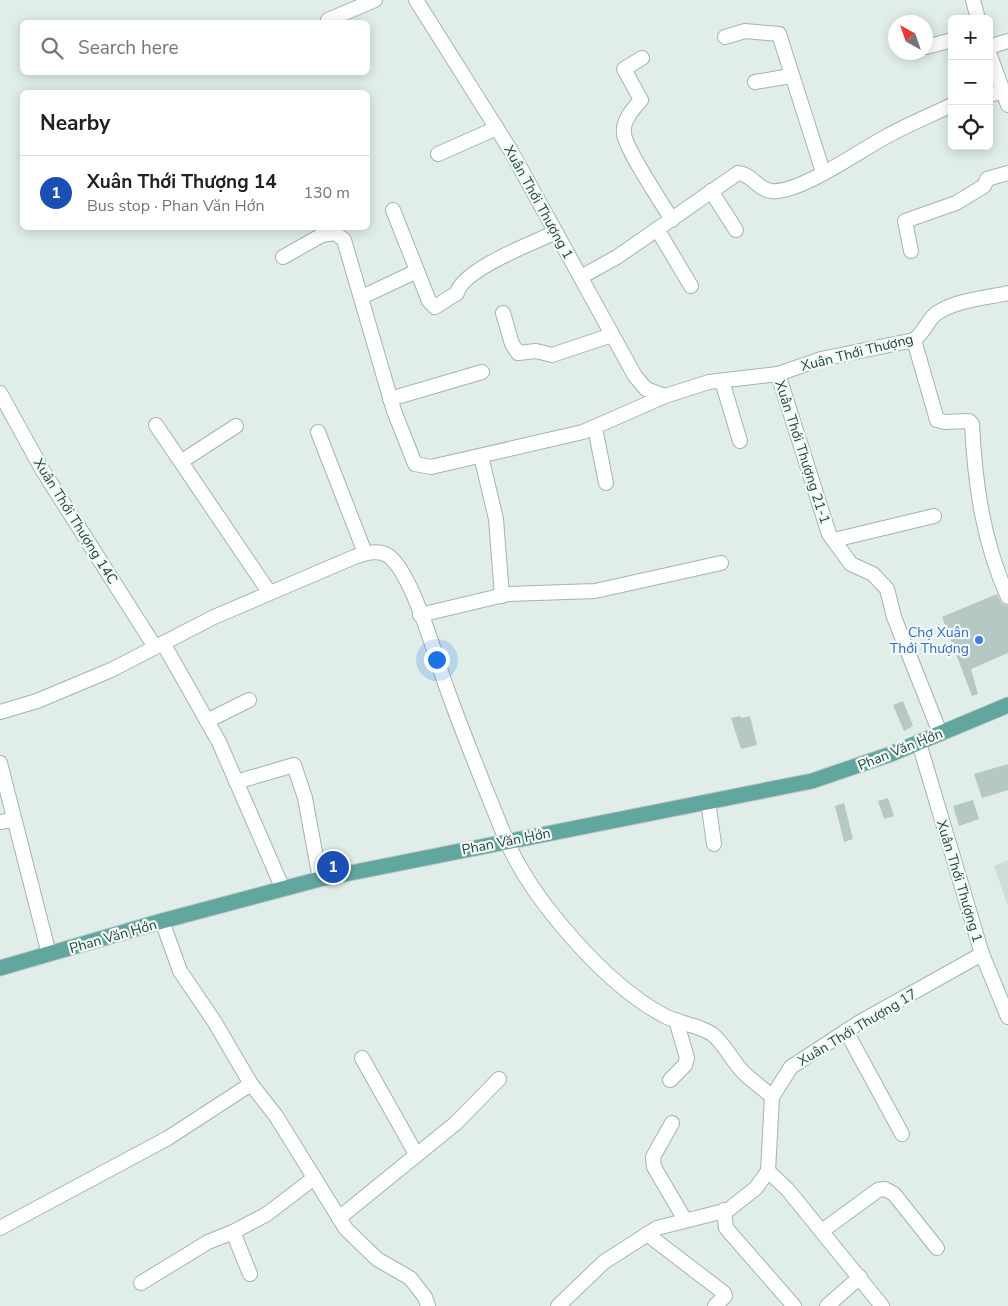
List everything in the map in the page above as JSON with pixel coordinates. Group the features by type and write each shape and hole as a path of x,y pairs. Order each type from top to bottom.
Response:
{"main road":[{"name":"Phan Văn Hớn","path":"0,968 162,921 320,879 506,840 812,781 854,768 919,743 1008,705"}],"street":[{"path":"328,20 375,0"},
{"name":"Xuân Thới Thượng 1","path":"416,0 497,128 640,383 653,394 665,396"},
{"path":"973,0 977,15"},
{"path":"725,37 745,31 779,34 823,172"},
{"path":"993,46 1008,40"},
{"path":"933,44 948,41"},
{"path":"642,58 624,69 641,100 627,117 624,134 636,160 672,220"},
{"path":"991,60 1000,97"},
{"path":"755,82 791,76"},
{"path":"581,277 672,220 738,173 746,174 763,188 771,191 783,190 823,172 887,136 948,107"},
{"path":"438,154 497,128"},
{"path":"911,251 905,221 956,203 984,186 987,179 1008,173"},
{"path":"711,191 736,230"},
{"path":"393,210 432,306 439,306 457,294 459,287 475,273 556,232"},
{"path":"658,229 691,286"},
{"path":"283,257 322,235 335,233 344,240 390,399 482,372"},
{"path":"362,297 418,271"},
{"name":"Xuân Thới Thượng","path":"390,399 415,464 431,467 594,428 665,396 722,381 778,374 822,359 914,340 925,331 929,321 938,312 970,301 1008,293"},
{"path":"503,312 512,344 518,353 536,352 552,355 612,335"},
{"path":"914,340 937,420 945,422 969,421 972,424 981,511 990,550 1008,597"},
{"name":"Xuân Thới Thượng 21-1","path":"778,374 829,534 851,564 873,574 887,589 894,617 940,733"},
{"path":"722,381 740,442"},
{"name":"Xuân Thới Thượng 14C","path":"0,393 43,471 159,645 207,721 283,889"},
{"path":"156,425 269,592"},
{"path":"182,461 236,426"},
{"path":"594,428 606,483"},
{"path":"318,432 365,553"},
{"path":"481,456 496,519 502,596"},
{"path":"834,540 934,516"},
{"path":"0,712 37,701 128,662 214,616 365,553 390,556 401,569 506,840 527,878 583,951 637,998 664,1016 700,1026 714,1036 743,1072 772,1096 768,1171 756,1188 728,1210 657,1228 646,1234 590,1273 558,1306"},
{"path":"420,616 502,596 595,591 721,563"},
{"path":"207,721 249,700"},
{"name":"Xuân Thới Thượng 1","path":"919,743 982,954 1008,1017"},
{"path":"0,763 6,821 49,954"},
{"path":"236,782 294,765 305,798 320,879"},
{"path":"708,801 714,844"},
{"path":"162,921 180,972 214,1021 251,1084 276,1116 346,1229 377,1259 410,1278 425,1298 428,1306"},
{"name":"Xuân Thới Thượng 17","path":"772,1096 791,1067 812,1051 982,954"},
{"path":"670,1080 685,1065 687,1058 676,1020"},
{"path":"846,1032 902,1134"},
{"path":"362,1058 416,1154"},
{"path":"339,1218 456,1123 499,1079"},
{"path":"0,1228 168,1138 251,1084"},
{"path":"672,1122 653,1157 654,1167 685,1220"},
{"path":"768,1171 788,1190 882,1306"},
{"path":"141,1283 208,1242 233,1232 267,1214 314,1178"},
{"path":"822,1232 878,1190 884,1189 894,1194 937,1248"},
{"path":"724,1210 726,1228 794,1306"},
{"path":"233,1232 250,1274"},
{"path":"646,1234 724,1293 725,1296 715,1306"},
{"path":"830,1305 860,1277"}],"shaded area":[{"path":"1008,860 1008,906 994,866"}],"building":[{"name":"Chợ Xuân Thới Thượng","path":"997,594 1002,604 1008,606 1008,653 971,669 978,694 972,696 942,617"},
{"path":"903,701 913,726 904,731 893,705"},
{"path":"740,716 741,718 750,716 757,745 741,749 731,718"},
{"path":"1008,764 1008,790 982,798 974,774"},
{"path":"888,798 894,816 884,819 878,801"},
{"path":"973,800 979,819 959,826 953,806"},
{"path":"844,803 853,839 844,842 835,806"}],"place":[{"name":"Chợ Xuân Thới Thượng","path":"979,640"},
{"name":"Xuân Thới Thượng 14","path":"333,867"}]}
